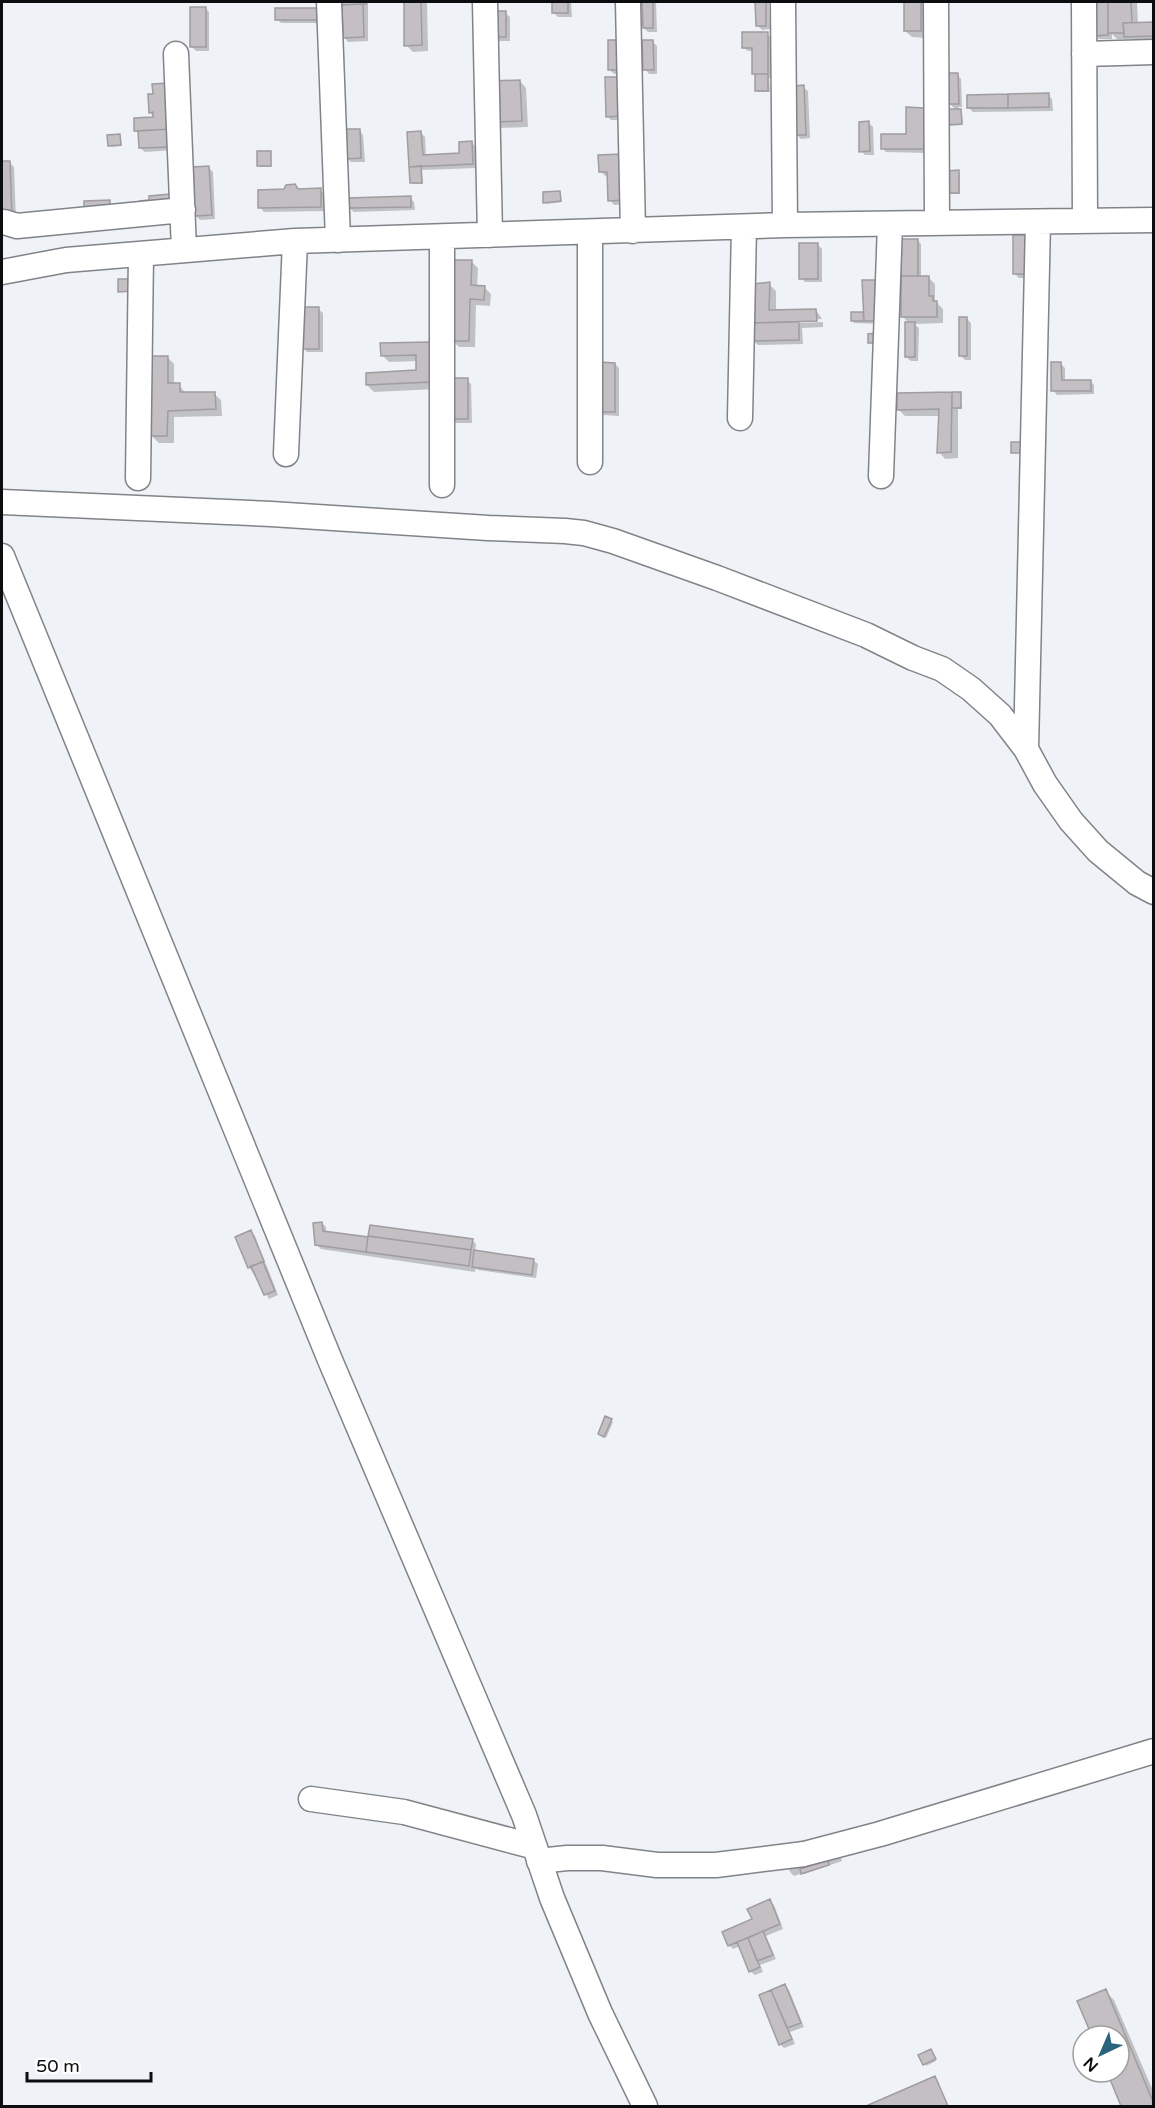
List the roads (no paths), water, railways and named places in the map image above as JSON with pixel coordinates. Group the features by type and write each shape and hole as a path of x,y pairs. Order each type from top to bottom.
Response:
{"street":[{"path":"329,2 338,240"},
{"path":"485,2 490,235"},
{"path":"628,2 633,231"},
{"path":"783,2 785,225"},
{"path":"936,2 937,224"},
{"path":"1084,2 1085,221"},
{"path":"1084,54 1154,52"},
{"path":"176,54 184,250"},
{"path":"4,222 17,226 183,210"},
{"path":"2,272 66,260 296,241 785,225 1154,220"},
{"path":"1026,749 1038,222"},
{"path":"881,476 890,224"},
{"path":"740,418 744,227"},
{"path":"590,232 590,462"},
{"path":"442,237 442,485"},
{"path":"286,454 296,241"},
{"path":"138,478 141,254"},
{"path":"2,502 272,514 584,533 717,578 866,635 942,669 971,689 1000,715 1026,749 1045,784 1071,821 1098,851 1137,884 1154,892"},
{"path":"2,556 330,1360 524,1815 552,1898 600,2013 645,2106"},
{"path":"311,1798 404,1812 537,1854 657,1865 716,1865 804,1854 880,1834 1154,1751"}]}
